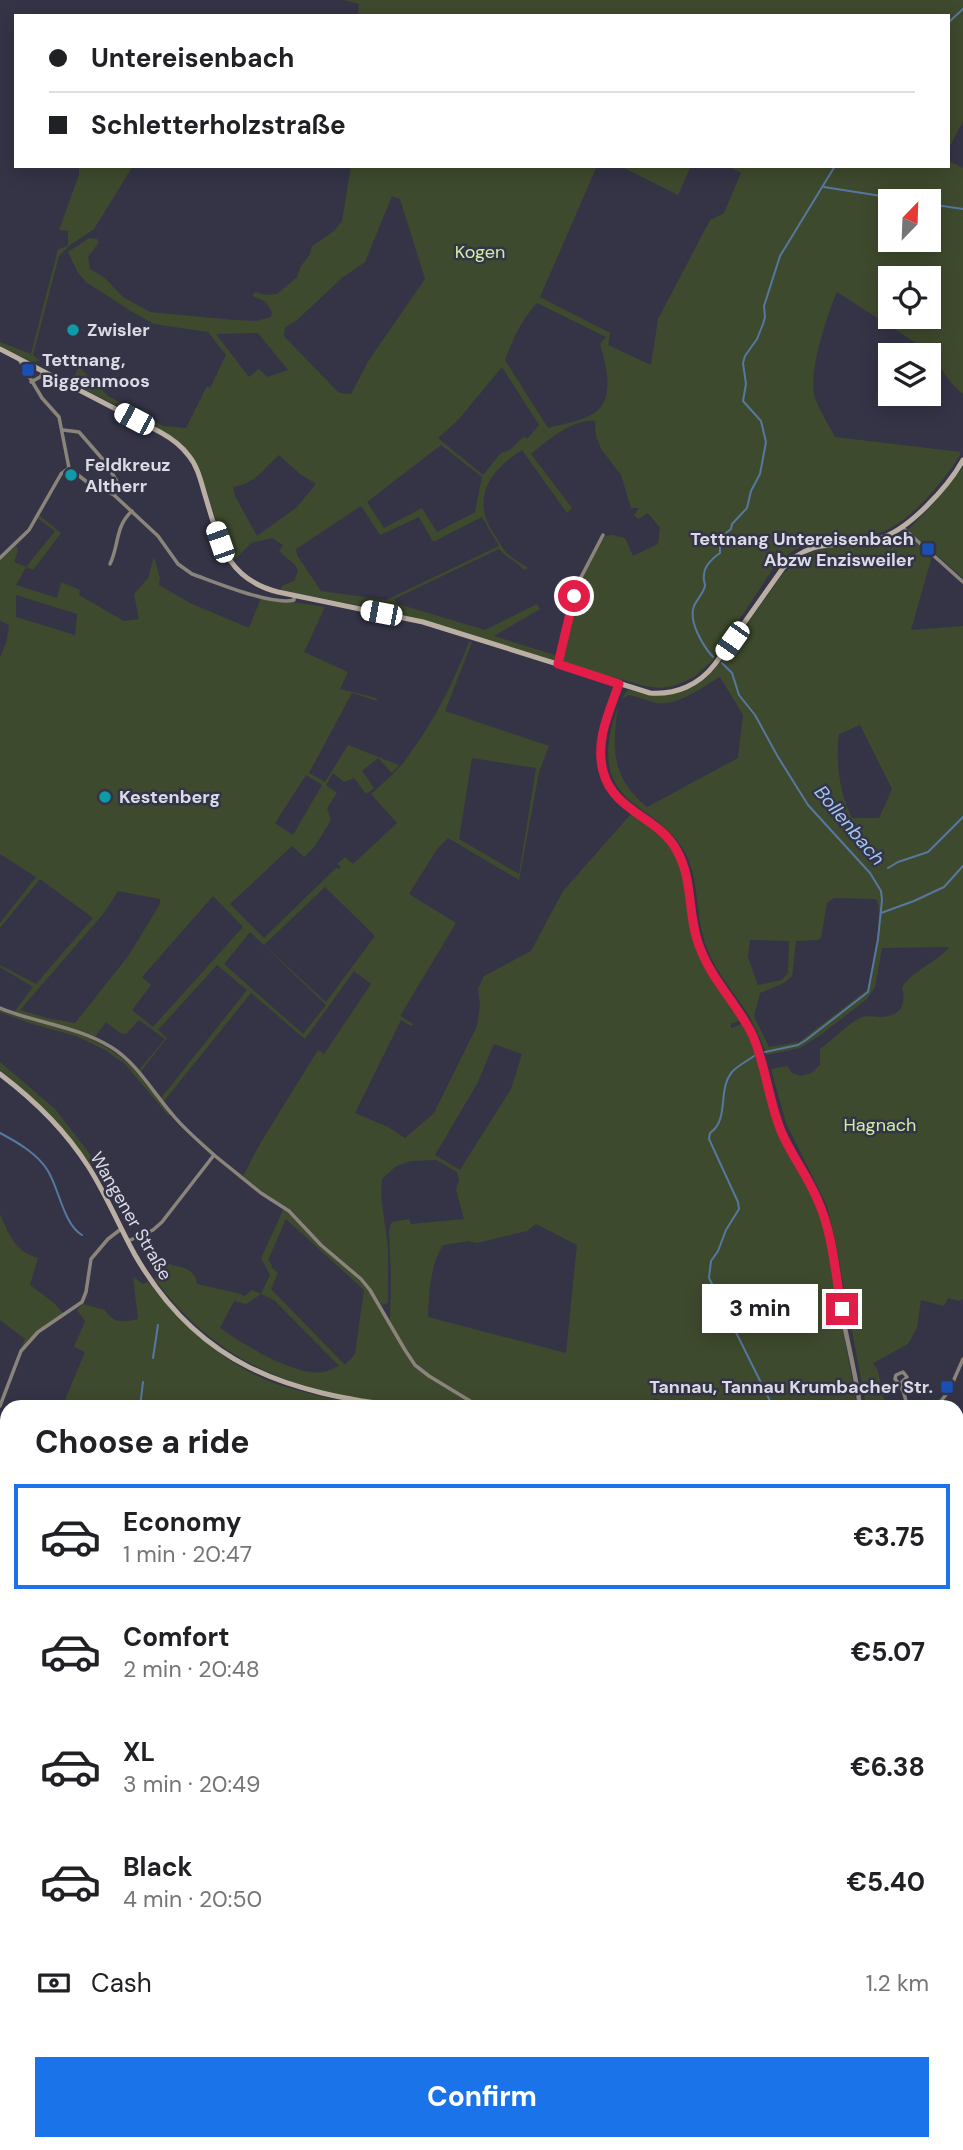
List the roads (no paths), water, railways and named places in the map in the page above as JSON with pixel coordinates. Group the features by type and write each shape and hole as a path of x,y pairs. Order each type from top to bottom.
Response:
{"main road":[{"path":"0,349 160,432 181,446 197,471 223,550 242,576 257,586 423,622 641,691 664,693 697,682 712,669 783,568 798,555 820,545 874,540 903,528 936,495 963,460"},
{"name":"Wangener Straße","path":"0,1074 49,1117 76,1149 104,1193 142,1267 172,1306 199,1333 242,1363 278,1381 352,1400"}],"street":[{"path":"20,359 43,400 59,417 69,468 87,482 114,495 158,536 178,564 192,575 270,599 289,601 294,600 294,596"},
{"path":"31,382 44,372"},
{"path":"63,430 79,432 106,463 119,485 114,495"},
{"path":"0,558 24,536 61,474 69,468"},
{"path":"110,564 115,555 122,522 132,511"},
{"path":"903,528 963,582"},
{"path":"558,664 576,589 603,535"},
{"path":"619,684 601,739 603,774 620,801 663,833 677,850 687,876 700,948 711,971 751,1034 761,1058 780,1129 822,1212 830,1241 859,1400"},
{"path":"0,1008 68,1028 109,1046 133,1066 172,1114 214,1155 261,1193 289,1210 316,1240 361,1279 415,1365 468,1400"},
{"path":"128,1241 153,1230 162,1222 214,1155"},
{"path":"2,1394 17,1359 29,1340 82,1302 91,1259 99,1247 121,1228"},
{"path":"941,1400 963,1359"},
{"path":"901,1383 906,1400"}],"waterway":[{"name":"Bollenbach","path":"950,21 963,9"},
{"name":"Bollenbach","path":"713,657 695,626 694,606 705,586 706,568 720,553 720,538 731,529 732,524 747,508 751,491 760,474 766,442 761,421 743,401 746,384 743,363 763,324 764,306 780,256 834,168"},
{"path":"824,187 878,195"},
{"path":"942,206 963,209"},
{"name":"Bollenbach","path":"722,663 732,673 739,695 755,715 808,805 870,873 881,891 882,900 868,992 798,1045 765,1052"},
{"path":"888,868 928,852 963,817"},
{"path":"881,913 944,887 963,866"},
{"name":"Bollenbach","path":"754,1056 734,1070 728,1079 720,1120 710,1133 709,1139 739,1209 711,1261 709,1278 770,1400"},
{"path":"0,1133 27,1149 44,1165 71,1223 82,1235"},
{"path":"153,1358 158,1325"},
{"path":"141,1400 143,1382"}],"place":[{"name":"Zwisler","path":"73,330"},
{"name":"Tettnang, Biggenmoos","path":"28,370"},
{"name":"Feldkreuz Altherr","path":"71,475"},
{"name":"Tettnang Untereisenbach Abzw Enzisweiler","path":"928,549"},
{"name":"Kestenberg","path":"105,797"},
{"name":"Tannau, Tannau Krumbacher Str.","path":"947,1387"}],"park label":[{"name":"Kogen","path":"480,252"},
{"name":"Hagnach","path":"880,1125"}]}
